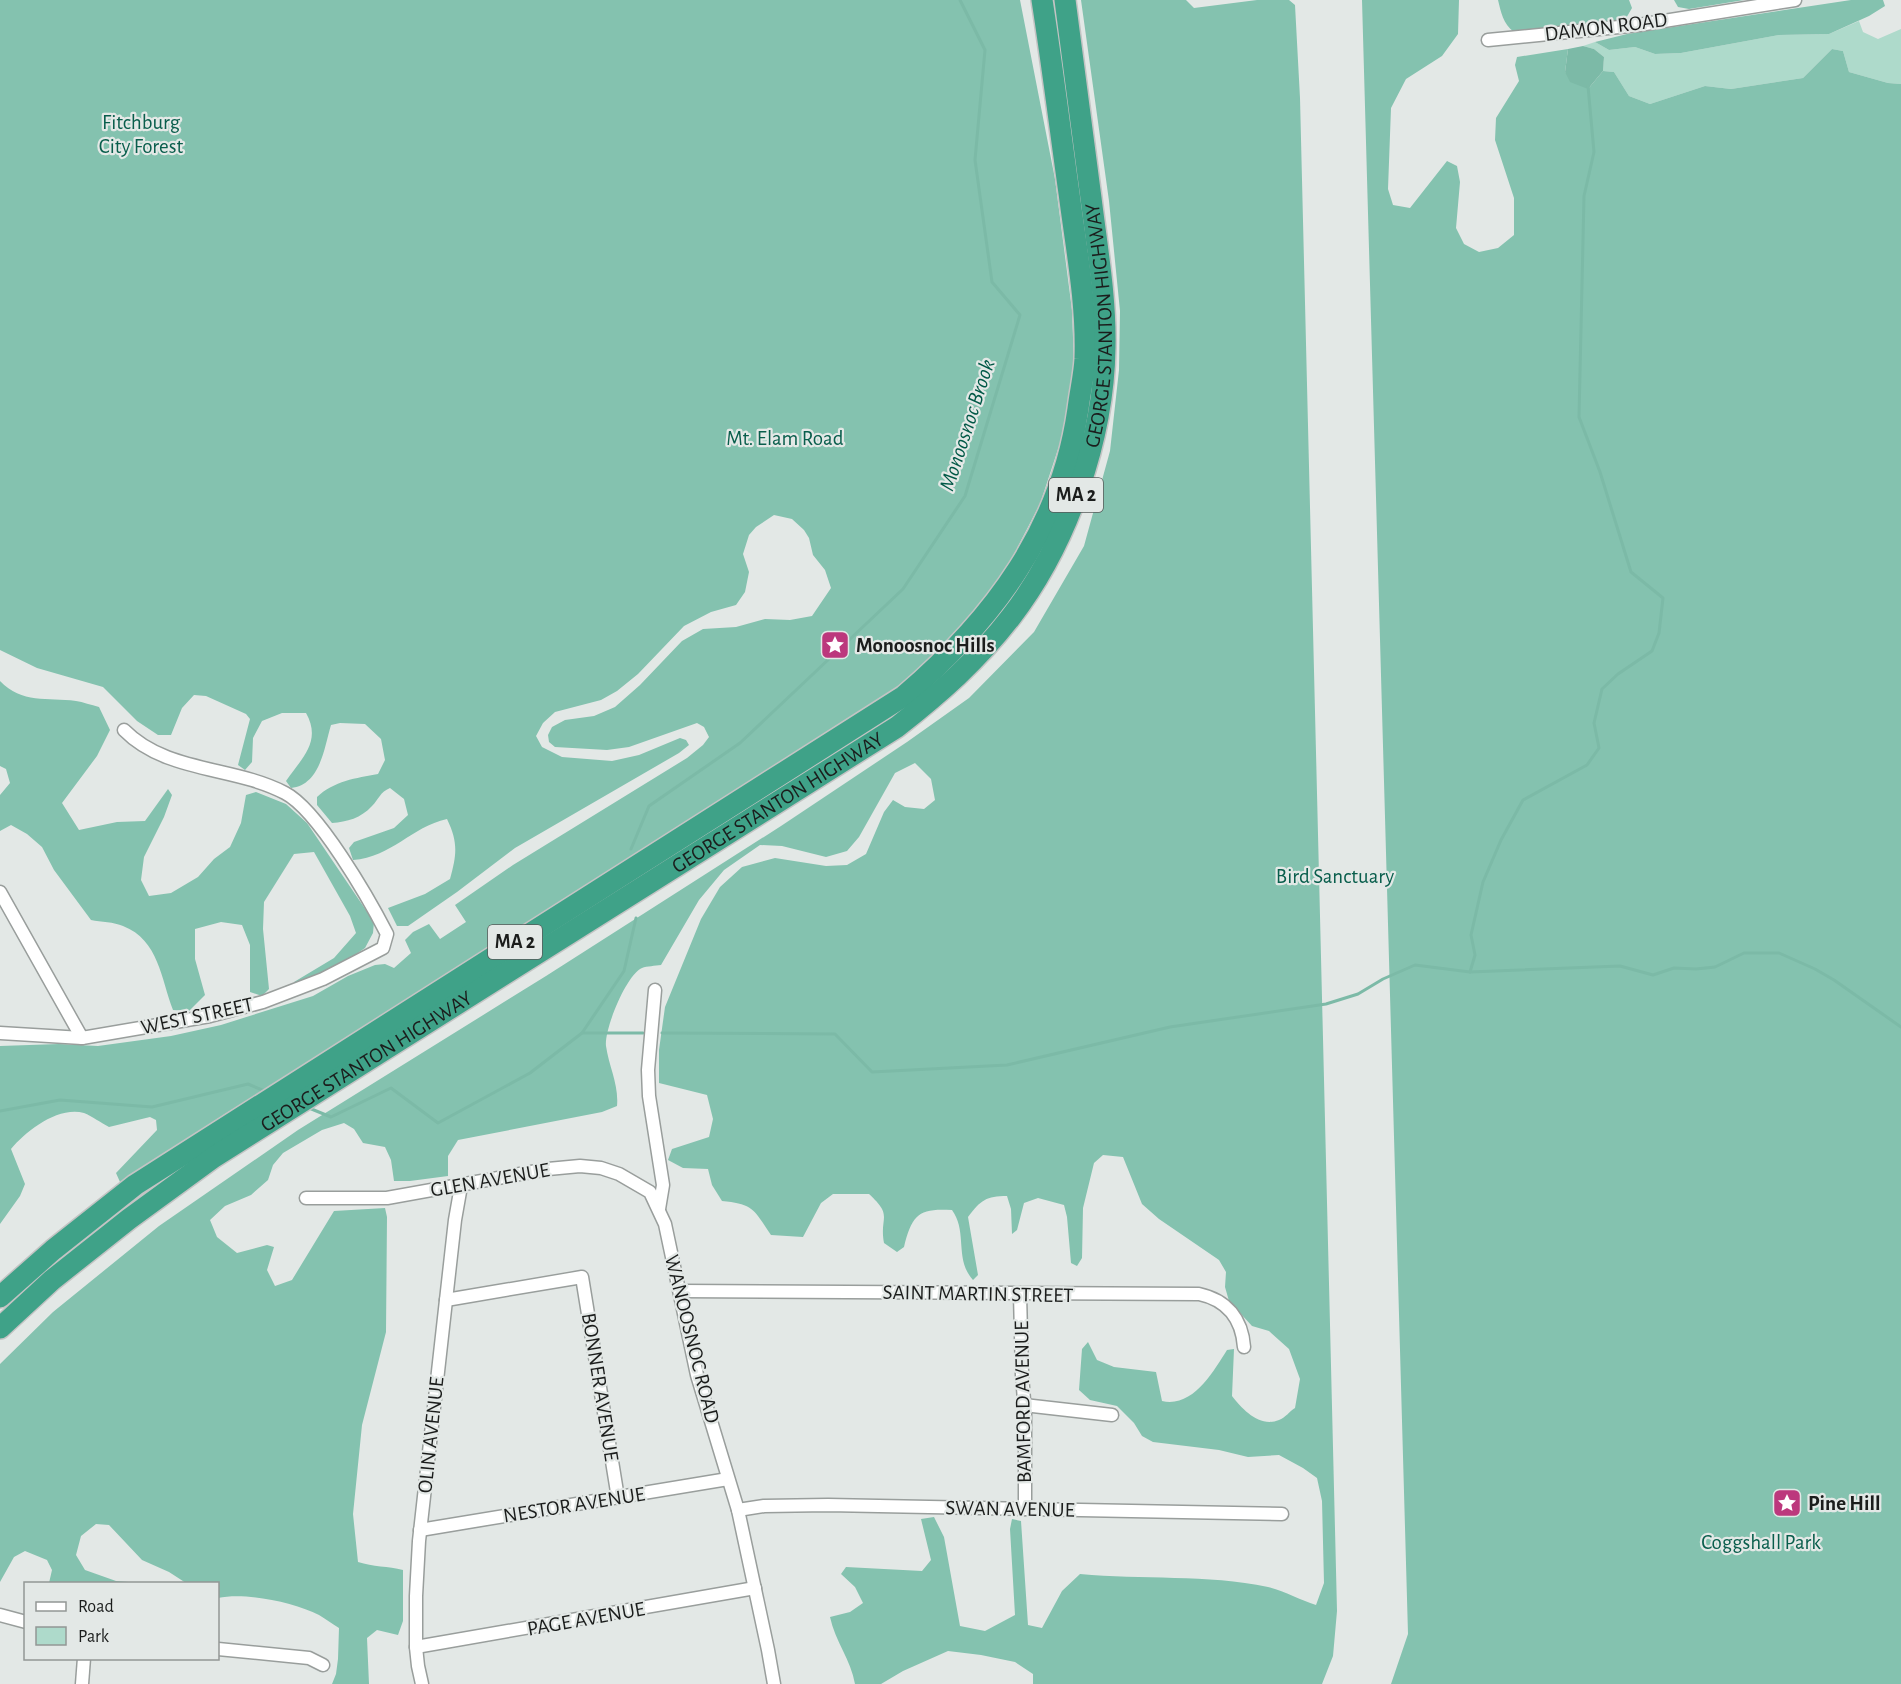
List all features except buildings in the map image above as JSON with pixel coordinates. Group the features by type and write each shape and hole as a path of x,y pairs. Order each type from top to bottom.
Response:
{"highway":[{"name":"GEORGE STANTON HIGHWAY","path":"0,1328 52,1280 282,1103 904,696 966,638 1004,592 1036,539 1060,482 1075,428 1085,361 1080,280 1042,0"},
{"name":"GEORGE STANTON HIGHWAY","path":"0,1297 53,1250 135,1185 250,1112 317,1092 897,727 934,698 988,645 1018,607 1047,558 1082,480 1098,416 1105,358 1100,268 1065,0"}],"street":[{"name":"DAMON ROAD","path":"1488,40 1639,25 1795,0"},
{"name":"WEST STREET","path":"0,1033 82,1038 210,1016 263,1002 341,972 384,948 387,934 378,915 328,838 307,811 291,796 271,786 207,770 171,758 140,744 124,730"},
{"path":"0,892 82,1038"},
{"name":"WANOOSNOC ROAD","path":"654,990 648,1070 649,1096 663,1185 658,1209 665,1224 697,1375 738,1510 774,1684"},
{"name":"GLEN AVENUE","path":"306,1198 387,1198 548,1169 587,1166 613,1172 631,1180 650,1192 658,1209"},
{"name":"OLIN AVENUE","path":"422,1684 416,1647 420,1530 455,1220 461,1186"},
{"name":"BONNER AVENUE","path":"446,1300 582,1277 618,1498"},
{"name":"SAINT MARTIN STREET","path":"680,1291 1199,1294 1212,1297 1225,1304 1233,1313 1240,1326 1244,1347"},
{"name":"BAMFORD AVENUE","path":"1020,1294 1024,1405 1024,1509"},
{"path":"1024,1405 1112,1414"},
{"name":"NESTOR AVENUE","path":"420,1530 728,1479"},
{"name":"SWAN AVENUE","path":"738,1510 764,1506 828,1505 1282,1514"},
{"name":"PAGE AVENUE","path":"416,1647 755,1588"},
{"path":"0,1615 24,1621"},
{"path":"219,1649 309,1658 323,1665"},
{"path":"82,1684 84,1660"}],"green space":[{"path":"0,0 1020,0 1055,179 1072,310 1074,365 1064,431 1040,504 1011,560 974,616 934,659 859,718 225,1114 129,1179 120,1182 116,1173 157,1130 156,1120 150,1117 109,1127 87,1114 74,1112 64,1113 43,1122 11,1149 25,1184 20,1196 0,1224 0,1046 59,1044 98,1046 171,1036 221,1025 313,996 348,976 375,965 385,964 394,968 411,953 405,940 413,932 429,924 440,939 466,922 455,905 513,865 687,758 709,737 704,727 697,723 629,747 607,750 555,747 549,742 548,735 552,727 565,720 594,716 615,707 640,685 682,641 703,629 736,627 765,619 790,620 812,616 831,588 825,570 813,555 809,538 792,519 774,515 756,527 749,535 743,554 749,572 745,592 736,605 711,612 684,626 638,674 617,691 601,700 555,712 543,723 536,736 542,747 562,757 612,761 639,755 680,738 686,740 689,745 515,848 408,926 397,926 388,908 425,894 450,879 455,848 447,819 423,828 379,853 353,860 349,848 354,842 394,828 408,815 404,799 390,788 363,814 332,823 317,805 317,797 331,787 378,774 385,760 381,739 365,724 331,725 323,755 315,773 301,785 291,788 286,781 304,757 311,741 312,732 306,713 282,713 262,721 253,738 252,762 245,770 238,765 250,719 246,714 206,696 194,695 182,708 171,735 158,735 137,721 103,687 37,668 0,650"},
{"path":"1081,0 1186,0 1194,8 1257,0 1289,0 1295,5 1300,98 1337,1611 1333,1656 1322,1684 1033,1684 1033,1674 1015,1662 948,1651 903,1671 881,1684 855,1684 830,1617 850,1612 863,1603 855,1587 841,1574 846,1567 922,1571 931,1560 921,1519 934,1517 944,1537 960,1626 985,1631 1015,1615 1010,1529 1012,1519 1021,1521 1028,1625 1042,1628 1062,1591 1080,1574 1245,1583 1268,1587 1316,1605 1324,1583 1322,1501 1317,1478 1279,1455 1248,1457 1219,1450 1153,1442 1142,1436 1134,1423 1117,1406 1090,1400 1079,1390 1082,1349 1088,1342 1097,1360 1114,1367 1156,1372 1162,1401 1173,1402 1192,1394 1208,1378 1227,1350 1234,1349 1232,1396 1241,1407 1265,1422 1281,1419 1295,1408 1300,1379 1289,1349 1269,1331 1252,1326 1229,1301 1225,1287 1226,1272 1219,1260 1159,1219 1142,1204 1123,1157 1103,1155 1094,1163 1083,1208 1082,1258 1077,1266 1071,1263 1064,1205 1038,1198 1024,1203 1017,1230 1012,1234 1011,1209 1007,1196 994,1197 981,1203 968,1217 978,1275 973,1280 964,1263 957,1218 952,1210 932,1210 919,1215 910,1227 904,1247 897,1252 884,1243 883,1212 869,1194 833,1194 821,1203 803,1237 771,1235 761,1220 747,1206 722,1201 712,1185 708,1169 683,1168 668,1160 672,1149 709,1137 713,1119 707,1095 659,1083 659,1050 665,1007 701,919 720,887 742,867 775,858 826,866 847,865 866,854 884,812 893,800 905,807 924,809 935,800 931,779 915,763 895,773 859,837 847,851 826,857 782,846 760,845 724,870 699,900 661,965 644,967 636,973 617,1004 606,1038 606,1046 617,1091 617,1106 602,1112 458,1140 448,1156 448,1176 410,1181 394,1181 391,1160 385,1147 363,1143 354,1129 344,1123 322,1130 283,1153 273,1165 268,1180 251,1195 225,1206 210,1220 217,1237 237,1253 267,1245 274,1247 267,1270 275,1286 292,1280 334,1211 385,1208 387,1217 386,1332 362,1425 353,1514 358,1562 403,1570 403,1621 398,1635 377,1630 367,1638 369,1684 332,1684 338,1659 339,1628 322,1617 309,1610 269,1599 242,1596 219,1598 219,1582 184,1582 142,1560 109,1525 96,1524 81,1536 76,1555 85,1570 116,1581 128,1582 49,1582 52,1570 47,1560 25,1551 14,1557 0,1582 0,1364 53,1312 159,1226 298,1130 546,976 781,826 907,742 969,698 1034,632 1084,546 1110,451 1119,370 1120,311 1109,201"},
{"name":"Coggshall Park","path":"1362,0 1459,0 1458,34 1442,56 1406,79 1391,108 1388,189 1393,205 1410,208 1447,161 1457,166 1460,182 1456,228 1464,244 1479,252 1498,248 1514,235 1514,198 1495,140 1496,118 1519,81 1515,65 1517,57 1568,49 1565,72 1588,89 1603,71 1614,72 1629,96 1650,104 1705,86 1731,89 1803,78 1832,49 1843,51 1849,72 1888,83 1901,84 1901,1684 1391,1684 1408,1634"},
{"path":"1498,0 1629,0 1632,8 1625,20 1514,32 1505,22"},
{"path":"1674,0 1744,0 1689,9 1678,7"},
{"path":"1851,0 1883,0 1885,6 1829,34 1779,35 1681,53 1655,54 1635,47 1609,50 1595,42 1627,34"},
{"path":"1859,21 1863,32 1878,39 1901,29 1901,84 1888,83 1849,72 1843,51 1832,49 1803,78 1731,89 1705,86 1650,104 1629,96 1614,72 1603,71 1604,57 1594,49 1583,46 1595,42 1609,50 1635,47 1655,54 1681,53 1779,35 1829,34"},
{"path":"0,681 8,688 26,696 76,701 99,707 110,730 97,756 62,803 79,830 117,822 145,821 168,789 172,795 144,857 141,880 149,896 171,893 198,877 214,859 230,847 241,823 246,795 256,792 286,804 307,823 374,922 373,933 365,948 340,965 298,986 294,982 334,958 356,933 350,916 314,852 294,854 264,902 263,929 269,989 262,996 250,992 250,945 242,925 221,922 195,929 195,959 205,995 189,1011 173,1010 157,962 144,941 135,932 123,926 91,920 54,870 42,847 27,834 11,825 0,831 0,795 10,783 6,769 0,766"}],"shaded area":[{"path":"1583,46 1594,49 1604,57 1603,71 1588,89 1570,82 1565,72 1568,49"}],"waterway":[{"name":"Monoosnoc Brook","path":"631,849 649,806 740,743 903,589 965,496 1020,315 992,282 975,160 985,50 960,0"},
{"path":"1470,972 1475,955 1471,935 1483,882 1501,840 1523,800 1587,765 1599,748 1594,723 1602,689 1618,674 1652,651 1659,633 1663,598 1631,572 1600,472 1579,417 1584,196 1594,152 1588,86"},
{"name":"Monoosnoc Brook","path":"309,1108 331,1117 391,1088 438,1123 530,1073 582,1033 624,971 636,918"},
{"path":"662,1033 835,1034 872,1072 1007,1065 1170,1027 1326,1004 1358,994 1383,979 1415,965 1470,972 1620,966 1653,975 1674,968 1715,967 1744,953 1779,953 1815,969 1901,1027"},
{"path":"582,1033 643,1033"},
{"name":"Monoosnoc Brook","path":"0,1111 60,1100 152,1107 248,1084 267,1092"}],"place":[{"name":"Monoosnoc Hills","path":"835,645"},
{"name":"Pine Hill","path":"1787,1503"}],"park label":[{"name":"Fitchburg City Forest","path":"141,134"},
{"name":"Mt. Elam Road","path":"785,438"},
{"name":"Bird Sanctuary","path":"1335,876"}]}
